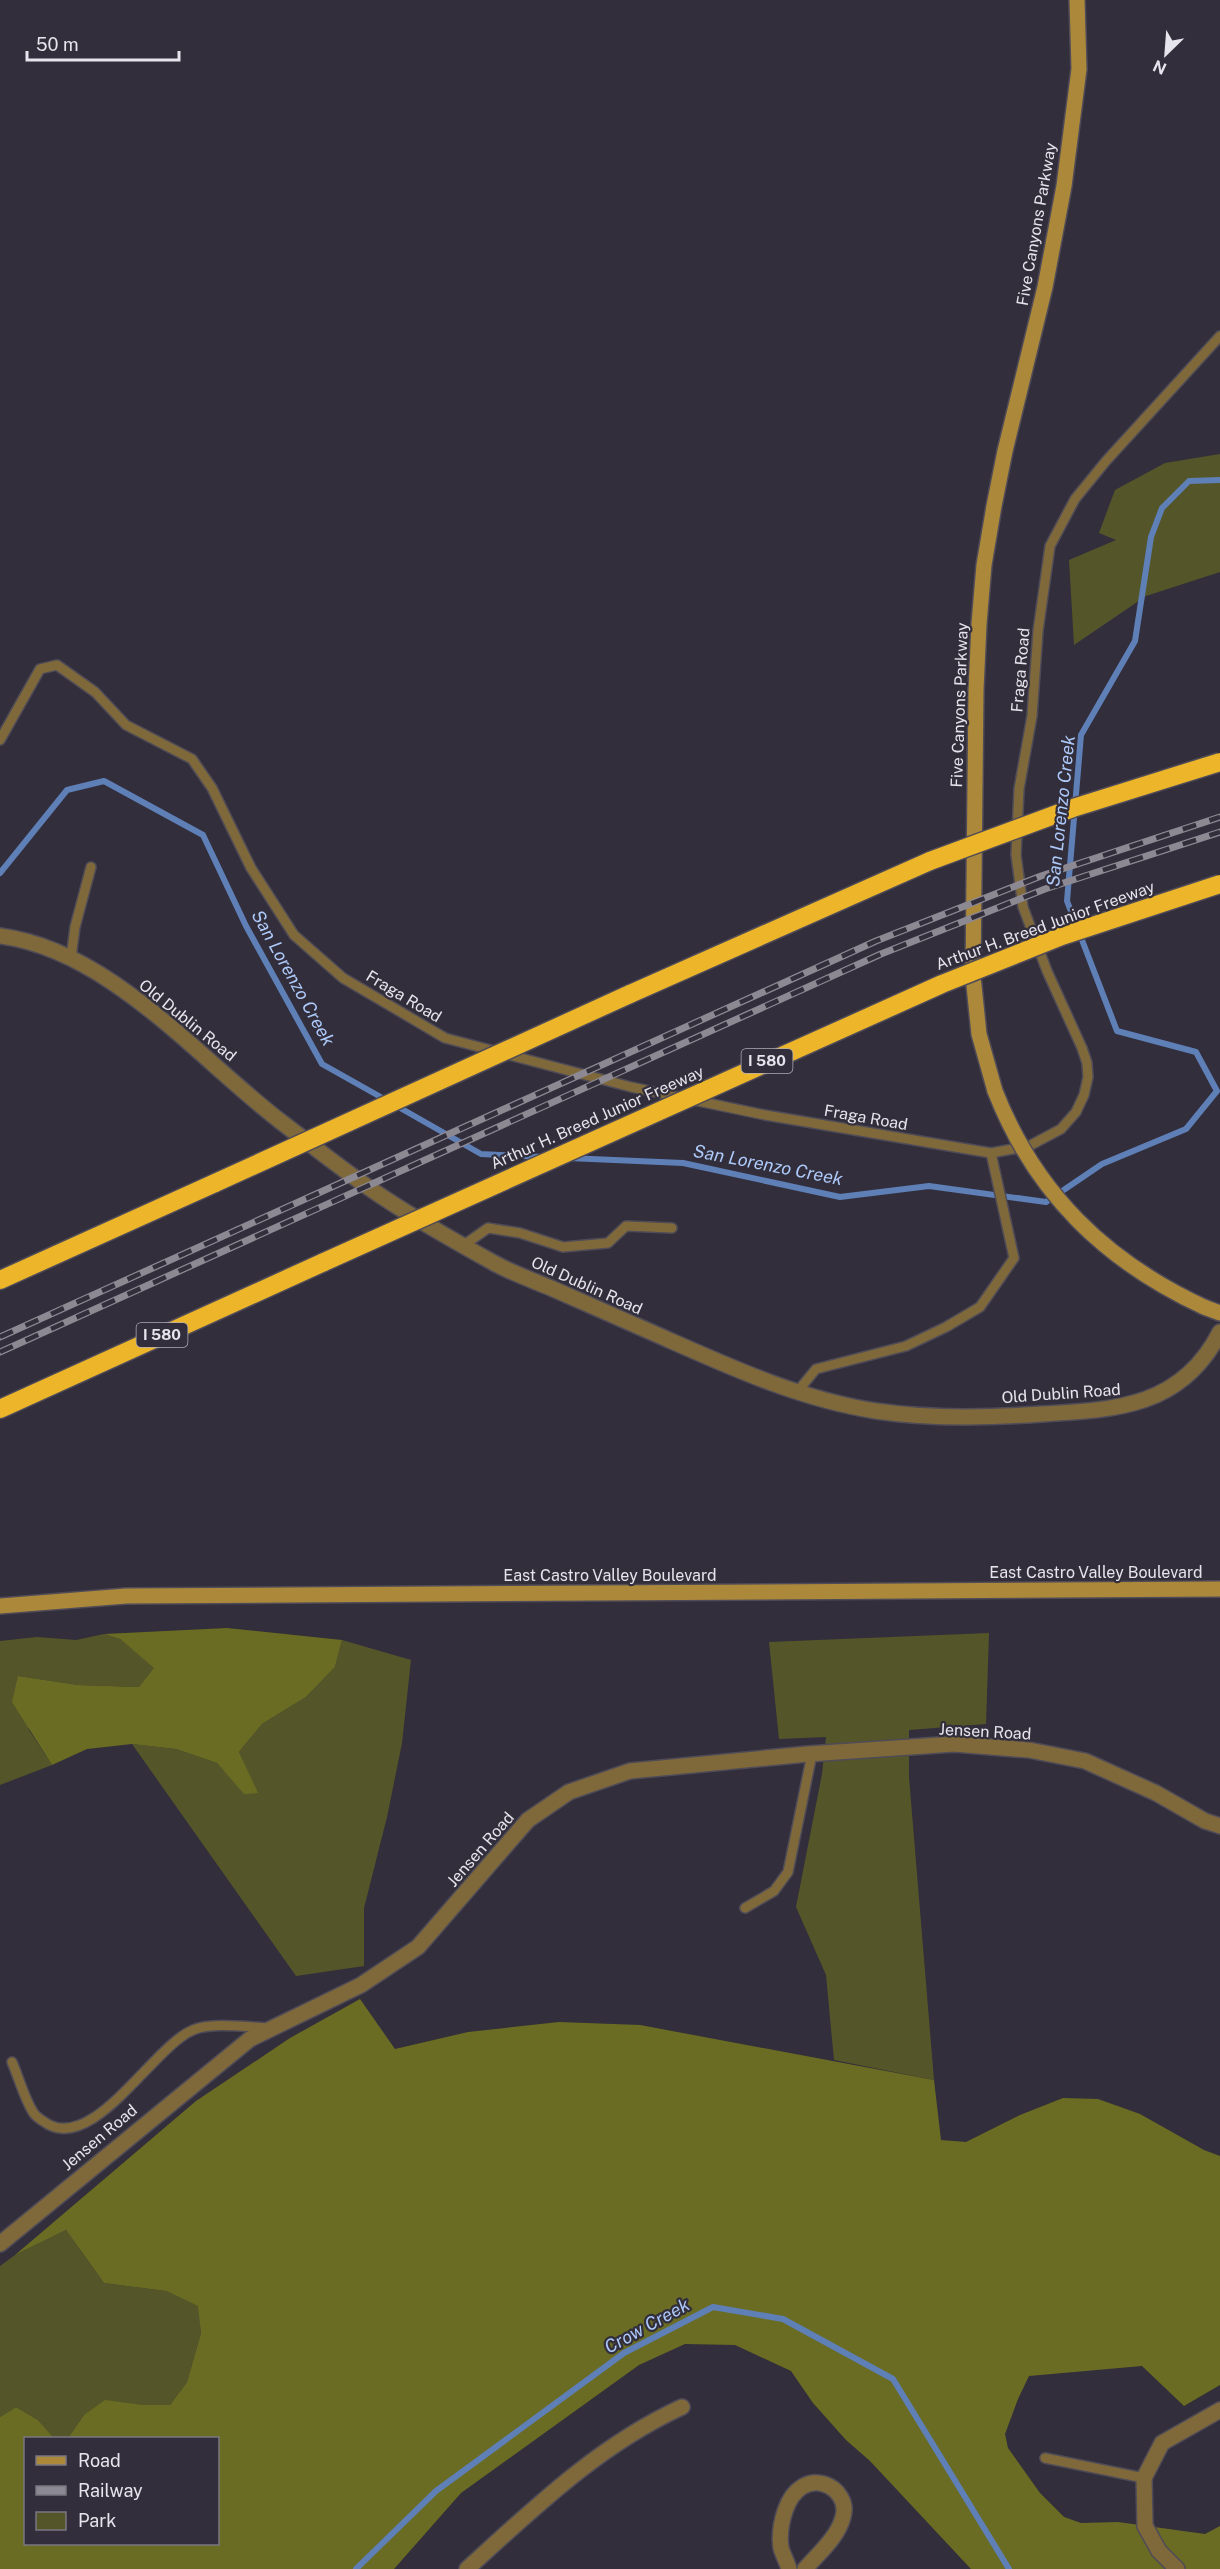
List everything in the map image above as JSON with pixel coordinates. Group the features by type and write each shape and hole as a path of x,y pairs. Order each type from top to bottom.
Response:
{"highway":[{"path":"0,1280 630,994 930,861 1073,808 1220,762"},
{"name":"Arthur H. Breed Junior Freeway","path":"0,1409 942,984 1062,936 1220,884"}],"main road":[{"name":"Five Canyons Parkway","path":"1077,0 1079,69 1064,186 1045,287 1005,451 984,565 976,690 973,976 979,1034 995,1091 1010,1127 1032,1164 1078,1222 1117,1257 1139,1272 1204,1307 1220,1313"},
{"name":"East Castro Valley Boulevard","path":"0,1606 126,1596 1220,1589"}],"street":[{"name":"Old Dublin Road","path":"0,936 23,939 71,958 118,986 277,1118 379,1195 497,1265 737,1371 797,1392 877,1411 930,1415 1023,1416 1132,1406 1167,1390 1201,1363 1220,1332"},
{"name":"Jensen Road","path":"0,2244 250,2039 361,1985 418,1947 528,1820 569,1792 630,1771 812,1754 954,1744 1029,1750 1085,1761 1156,1793 1205,1821 1220,1826"},
{"path":"467,2569 548,2496 606,2450 649,2422 682,2407"},
{"path":"1177,2569 1159,2551 1144,2526 1144,2478 1162,2443 1220,2409"},
{"path":"789,2569 781,2549 780,2532 789,2500 800,2486 812,2482 828,2485 839,2496 845,2509 837,2531 805,2569"}],"lane":[{"name":"Fraga Road","path":"0,740 40,669 57,665 95,692 126,725 192,759 212,788 251,868 294,935 343,978 445,1038 631,1086 743,1110 991,1153 1029,1146 1061,1129 1076,1112 1088,1077 1087,1063 1082,1048 1047,971 1023,907 1016,855 1019,789 1032,716 1038,631 1050,546 1075,499 1106,461 1220,336"},
{"path":"71,958 75,927 91,867"},
{"path":"797,1392 816,1369 906,1346 946,1327 980,1307 1014,1258 991,1153"},
{"path":"464,1245 488,1228 520,1233 563,1247 608,1243 626,1226 672,1228"},
{"path":"745,1908 774,1891 788,1872 812,1754"},
{"path":"12,2062 34,2114 50,2126 65,2128 83,2124 106,2110 166,2049 194,2030 224,2026 272,2028"},
{"path":"1045,2458 1144,2478"}],"green space":[{"path":"1220,454 1220,572 1146,596 1074,645 1069,560 1116,540 1099,533 1115,490 1165,463"},
{"path":"989,1633 986,1724 909,1730 909,1777 934,2080 834,2060 826,1975 796,1907 822,1774 826,1737 779,1739 769,1642"},
{"path":"104,1634 120,1639 155,1668 139,1687 78,1685 18,1676 29,1730 52,1765 0,1785 0,1641 37,1637 76,1640"},
{"path":"342,1640 411,1660 402,1743 387,1817 364,1908 364,1966 296,1976 132,1744 176,1749 217,1763 244,1793 257,1793 239,1752 262,1724 306,1697 335,1667"},
{"path":"66,2230 104,2283 166,2291 199,2306 201,2333 187,2382 170,2405 142,2405 84,2415 69,2437 53,2437 38,2420 16,2407 0,2417 0,2266 15,2255"}],"shaded area":[{"path":"227,1628 342,1640 335,1667 306,1697 262,1724 239,1752 258,1793 244,1794 217,1763 176,1749 132,1744 87,1749 52,1765 12,1702 18,1676 78,1685 139,1687 154,1668 120,1639 104,1634"},
{"path":"360,1999 395,2049 468,2032 559,2022 640,2025 934,2080 941,2140 966,2142 1020,2115 1063,2098 1098,2099 1140,2114 1204,2150 1220,2156 1220,2385 1184,2406 1142,2366 1029,2376 1005,2434 1008,2448 1040,2493 1064,2517 1081,2523 1118,2522 1205,2534 1220,2526 1220,2569 971,2569 870,2461 846,2440 813,2403 791,2371 735,2345 685,2344 639,2365 461,2493 394,2569 0,2569 0,2417 16,2407 38,2420 53,2437 24,2437 24,2545 219,2545 219,2437 69,2437 84,2415 105,2400 142,2405 170,2405 187,2382 201,2333 198,2306 166,2291 104,2283 66,2230 15,2255 196,2101 290,2038"}],"waterway":[{"name":"San Lorenzo Creek","path":"568,1158 683,1163 840,1197 929,1186 1046,1202 1102,1164 1186,1129 1217,1091 1196,1052 1117,1031 1067,901 1081,735 1135,641 1151,537 1162,508 1189,481 1220,480"},
{"name":"San Lorenzo Creek","path":"0,873 67,790 104,781 203,835 246,926 322,1064 386,1100"},
{"name":"San Lorenzo Creek","path":"395,1105 481,1154 543,1157"},
{"name":"Crow Creek","path":"356,2569 436,2491 624,2353 713,2307 783,2319 893,2379 1009,2569"}],"railway":[{"path":"0,1337 876,941 1041,876 1220,817"},
{"path":"0,1352 881,954 1045,889 1220,832"}]}
